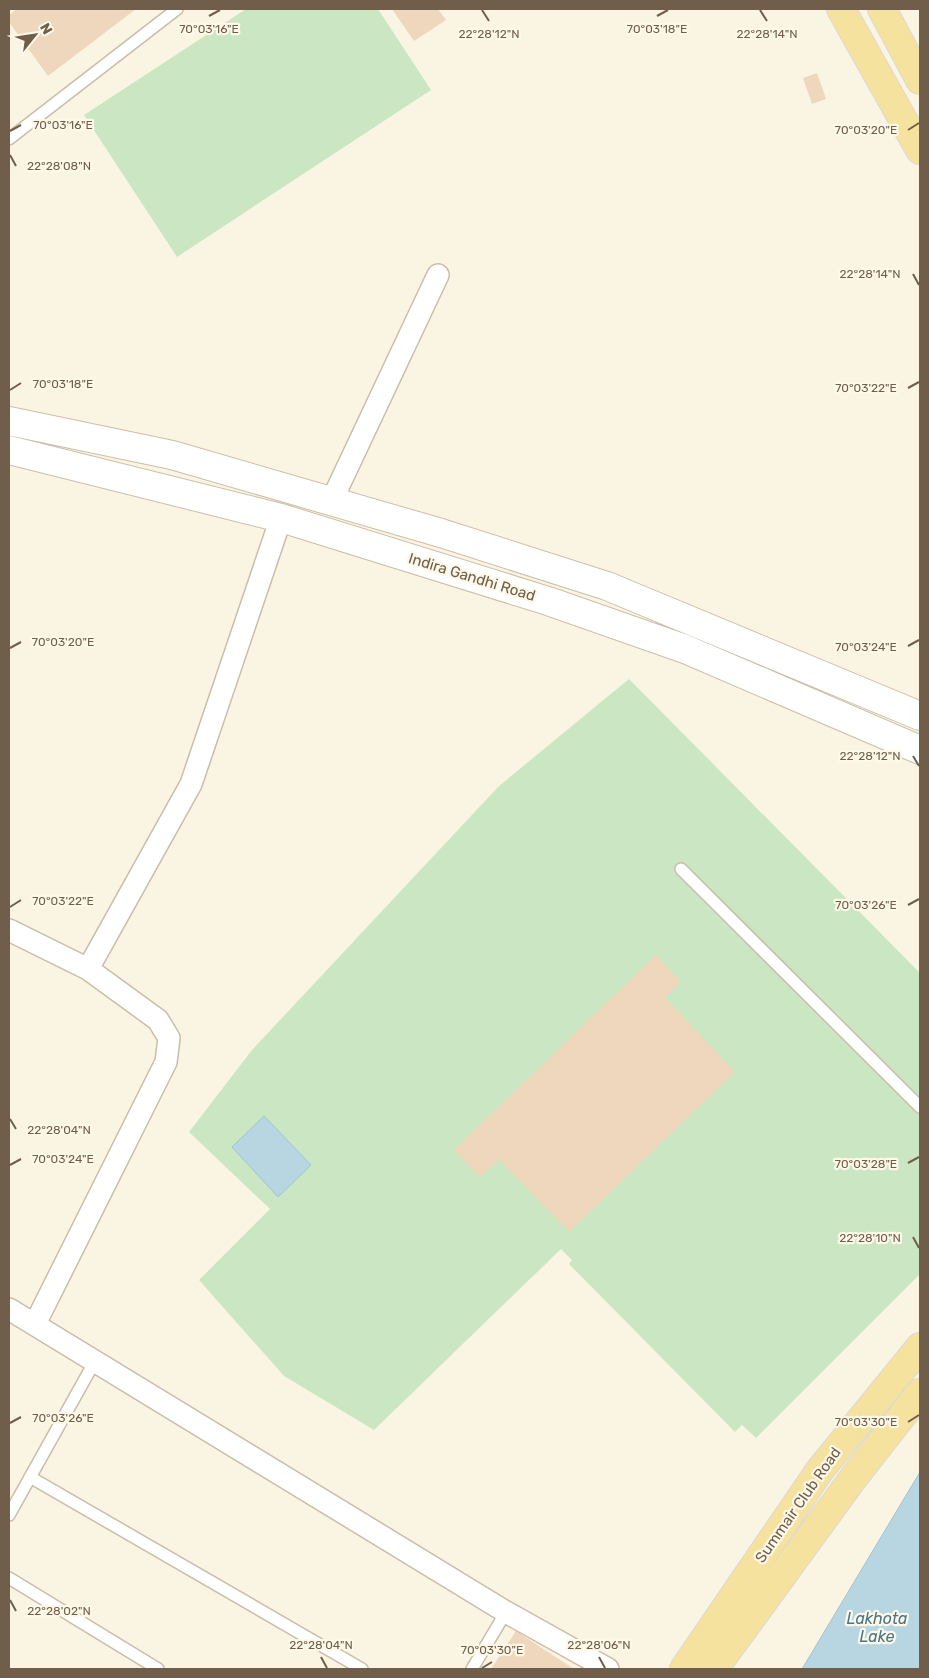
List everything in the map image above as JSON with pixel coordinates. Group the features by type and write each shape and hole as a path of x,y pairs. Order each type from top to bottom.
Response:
{"main road":[{"path":"841,9 920,150"},
{"path":"882,9 920,80"},
{"path":"9,420 172,455 441,532 608,586 920,716"},
{"name":"Indira Gandhi Road","path":"9,450 281,518 548,601 685,649 920,750"},
{"name":"Summair Club Road","path":"684,1669 820,1470 920,1347"},
{"name":"Summair Club Road","path":"714,1669 854,1477 920,1393"}],"street":[{"path":"332,500 438,275"},
{"path":"88,969 191,784 281,518"},
{"path":"9,930 88,969 158,1020 168,1038 166,1062 35,1324"},
{"path":"9,1309 506,1612 608,1669"}],"lane":[{"path":"9,139 177,9"},
{"path":"681,869 920,1107"},
{"path":"9,1516 95,1361"},
{"path":"30,1477 362,1669"},
{"path":"9,1578 158,1669"},
{"path":"472,1669 506,1612"}],"green space":[{"path":"246,9 378,9 431,90 177,257 84,115"},
{"path":"629,679 920,973 920,1274 756,1438 742,1425 735,1432 569,1264 572,1260 561,1249 374,1430 284,1376 199,1280 270,1209 189,1132 252,1050 499,786"}],"water":[{"path":"264,1116 311,1165 278,1197 232,1147"},
{"name":"Lakhota Lake","path":"920,1472 920,1669 802,1669"}],"building":[{"path":"17,9 136,9 48,76 9,22 9,15"},
{"path":"392,9 438,9 446,20 414,41"},
{"path":"817,73 826,99 812,104 803,78"},
{"path":"656,955 681,982 665,998 735,1072 569,1232 499,1159 480,1177 454,1150"},
{"path":"516,1631 574,1669 491,1669"}]}
